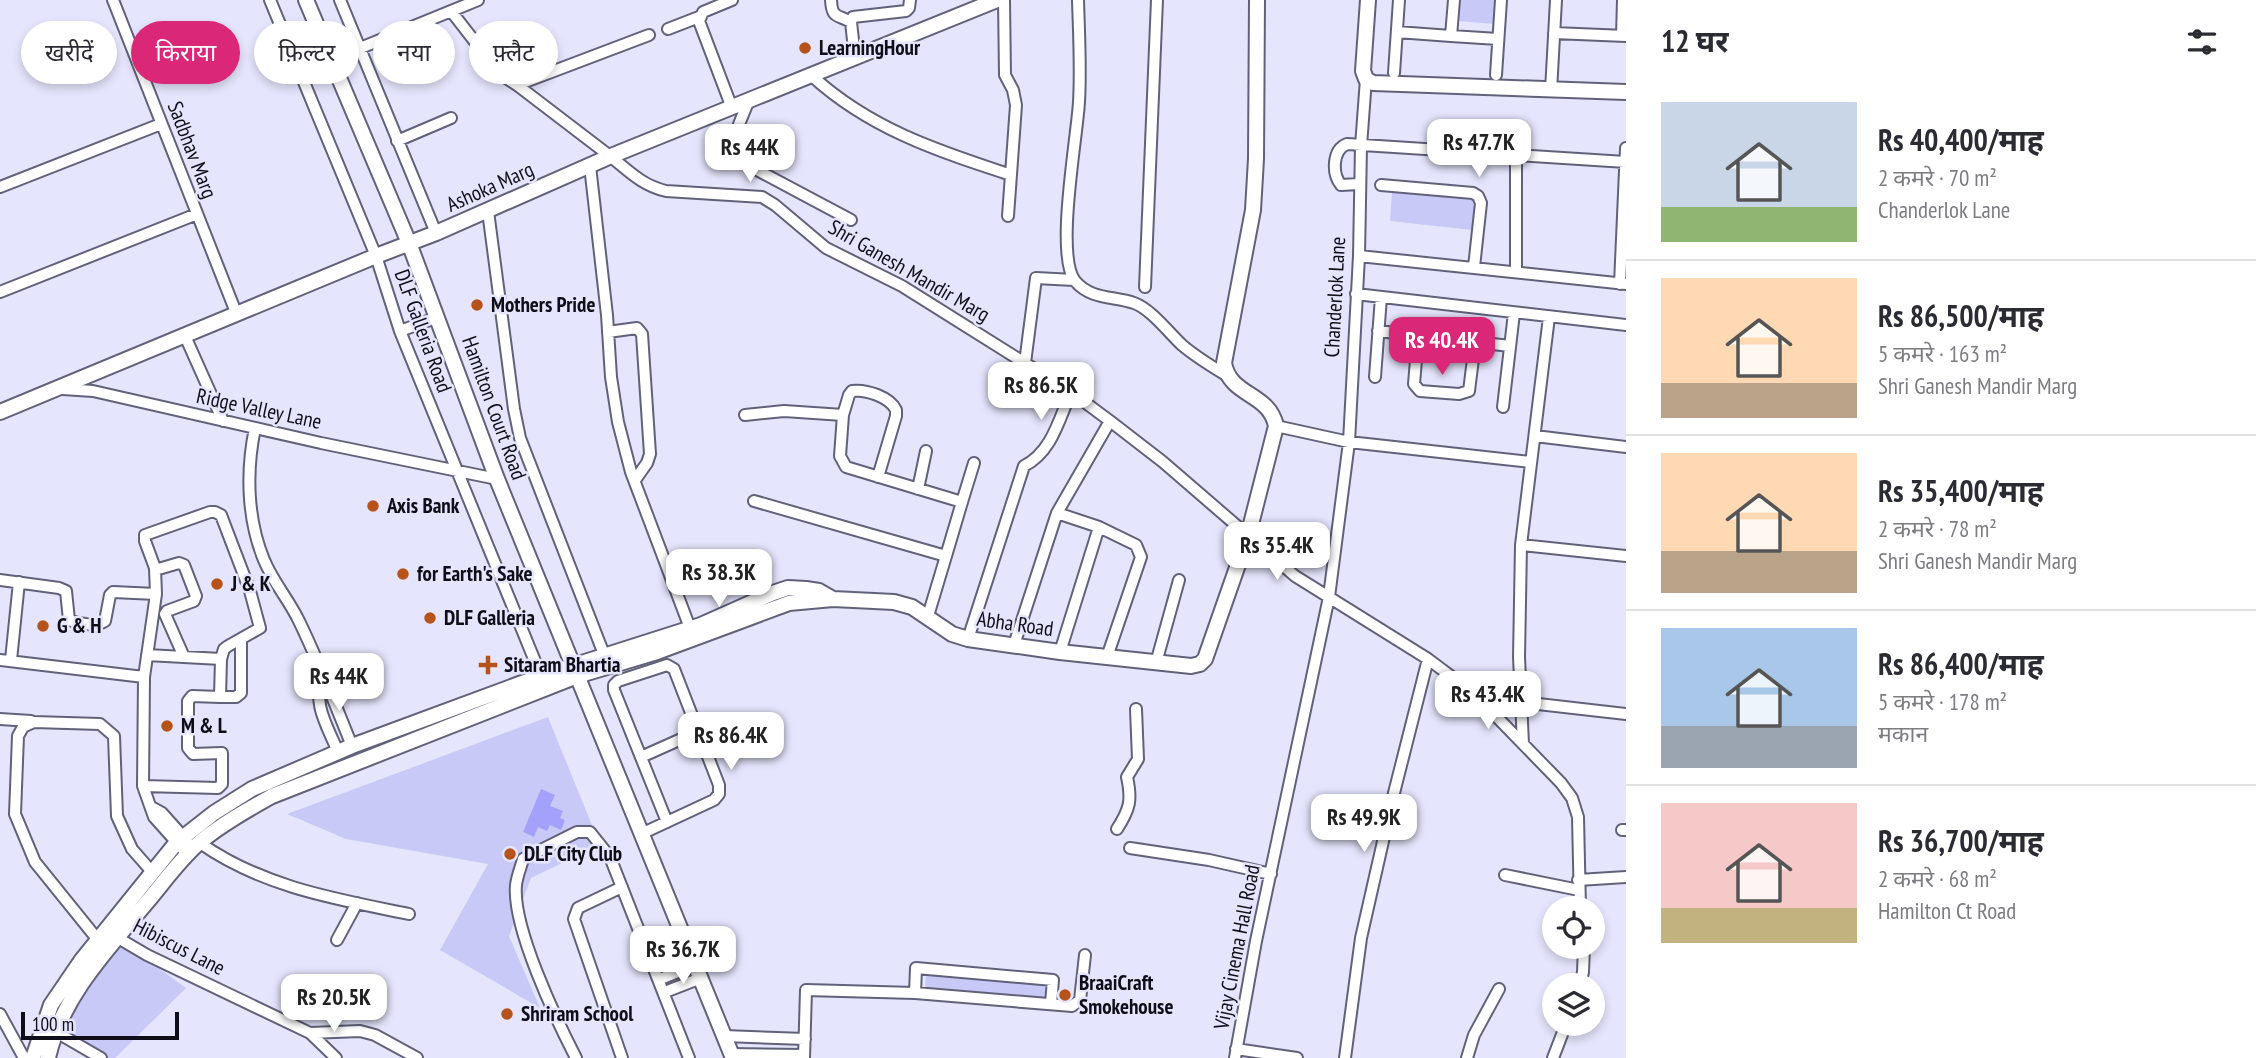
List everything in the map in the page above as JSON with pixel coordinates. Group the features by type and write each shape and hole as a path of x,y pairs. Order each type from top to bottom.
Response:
{"street":[{"name":"Sadbhav Marg","path":"113,0 237,315"},
{"name":"DLF Galleria Road","path":"270,0 376,256 400,331 541,676"},
{"name":"Hamilton Court Road","path":"306,0 315,21"},
{"path":"340,0 436,233"},
{"path":"360,48 478,0"},
{"path":"668,29 732,0"},
{"path":"831,0 835,16 851,22"},
{"path":"855,58 851,22 853,17 906,11 910,0"},
{"name":"Ashoka Marg","path":"0,412 436,233 611,156 997,0"},
{"path":"1004,0 1005,75 1013,90 1016,105 1008,216"},
{"path":"1078,0 1079,101 1066,239 1068,265 1074,280 1085,290 1101,297 1135,303 1159,320 1183,345 1226,375 1233,384 1267,405 1274,415 1276,426 1248,536"},
{"path":"1145,287 1157,0"},
{"path":"1226,375 1224,363 1253,210 1257,0"},
{"name":"Chanderlok Lane","path":"1329,597 1349,442 1368,0"},
{"path":"1394,73 1399,0"},
{"path":"1451,36 1454,0"},
{"path":"1496,75 1501,0"},
{"path":"1551,91 1556,0"},
{"path":"1554,33 1624,36 1623,0"},
{"name":"Shri Ganesh Mandir Marg","path":"451,11 506,80 517,85 611,156 639,181 651,188 762,197 826,248 902,286 1071,392 1110,421"},
{"path":"699,17 732,108"},
{"path":"1397,32 1498,39"},
{"path":"517,85 649,35"},
{"path":"812,76 868,118 908,139 1011,175"},
{"path":"1366,79 1373,83 1626,92"},
{"name":"Hamilton Court Road","path":"341,84 409,243 497,480 732,1056"},
{"path":"748,102 732,146 735,155 742,162 851,220"},
{"path":"397,141 451,118"},
{"path":"0,187 161,124"},
{"path":"1359,184 1341,185 1335,173 1337,152 1341,146 1347,144 1626,162"},
{"path":"1359,256 1623,284 1626,148"},
{"path":"1516,154 1516,271"},
{"path":"590,166 618,422 635,480 690,628"},
{"path":"1381,185 1473,193 1478,196 1481,203 1474,267"},
{"path":"488,211 520,439 605,657"},
{"path":"0,292 197,214"},
{"path":"1025,363 1036,278 1074,280"},
{"path":"1356,294 1626,326"},
{"path":"1375,377 1381,297"},
{"path":"1503,407 1514,313"},
{"path":"400,331 438,317"},
{"path":"1523,744 1519,657 1521,545 1549,317"},
{"path":"608,332 637,328 642,334 650,454 635,480"},
{"path":"1378,331 1510,346"},
{"path":"185,336 223,421"},
{"path":"1418,336 1414,384 1420,391 1459,394 1469,391 1475,343"},
{"name":"Ridge Valley Lane","path":"53,390 72,388 93,391 497,480"},
{"path":"878,477 895,416 894,405 890,401 852,391 843,415 840,456 842,463 846,467 878,477 962,502"},
{"path":"968,639 1024,466 1040,457 1047,447 1071,392"},
{"path":"744,415 784,411 843,415"},
{"path":"1014,645 1057,513 1110,421 1163,462 1295,576 1428,659 1460,683 1523,744 1572,798 1578,817 1579,896"},
{"path":"1276,426 1349,442 1531,463"},
{"path":"255,428 248,484 257,538 264,561 298,618 352,746"},
{"path":"1535,436 1626,447"},
{"path":"918,489 926,452"},
{"path":"928,616 974,463"},
{"path":"754,501 946,556"},
{"path":"220,697 221,659 224,649 256,633 260,622 220,515 210,512 149,532 145,536 155,570 156,594 144,677 143,786 154,817 193,849 274,883 316,895 409,914"},
{"path":"1057,513 1099,527 1136,545 1141,557 1107,657"},
{"path":"1060,652 1099,527"},
{"name":"Abha Road","path":"575,670 657,652 789,603 834,599 894,602 912,607 952,634 968,639 1191,666 1200,664 1205,659 1248,536"},
{"path":"1521,545 1626,556"},
{"path":"155,570 179,563 184,565 196,596 194,601 165,614 184,657"},
{"path":"0,580 59,587 65,592 69,620 75,622 100,624 105,621 113,592 156,594"},
{"path":"1157,663 1179,580"},
{"path":"19,582 6,660 144,677"},
{"name":"Abha Road","path":"575,670 690,628 788,588 819,591 834,599"},
{"name":"Vijay Cinema Hall Road","path":"1235,1054 1329,597"},
{"path":"143,786 221,787 222,753 193,754 188,748 189,698 236,697 241,693 241,640"},
{"path":"657,652 661,667"},
{"path":"147,655 221,659"},
{"path":"1345,1058 1361,938 1428,659"},
{"path":"641,834 667,822 714,800 719,793 719,785 671,666 618,681 614,685 667,822"},
{"path":"33,1058 51,1005 180,840 214,813 252,789 352,746 541,676 575,670"},
{"path":"48,1058 60,1019 107,936 193,849 226,822 272,796 575,670"},
{"path":"322,674 319,706 338,752"},
{"path":"1521,702 1626,714"},
{"path":"1117,829 1127,814 1130,795 1127,776 1138,759 1136,709"},
{"path":"0,719 100,724 114,736 117,816 132,849 153,873"},
{"path":"34,722 23,727 18,736 16,814 35,862 107,936"},
{"path":"641,757 697,732"},
{"path":"576,1058 556,1020 521,926 516,886 523,859 577,832 590,832 610,857 690,1058"},
{"path":"1130,848 1209,860 1271,874"},
{"path":"1505,875 1578,885 1626,877"},
{"path":"621,1058 574,919 578,908 622,887"},
{"path":"337,940 358,903"},
{"name":"Hibiscus Lane","path":"107,936 310,1033 336,1058"},
{"path":"732,1056 804,1057 806,990 915,993 1077,1004 1080,1000 1086,955"},
{"path":"915,993 916,968 1053,980 1051,1004"},
{"path":"660,979 698,971"},
{"path":"665,992 698,971"},
{"path":"1467,1058 1474,1035 1499,989"},
{"path":"0,1014 24,1058"},
{"name":"Hibiscus Lane","path":"310,1033 360,1031 374,1034 417,1058"},
{"path":"56,1032 101,1058"},
{"path":"724,1036 805,1039"},
{"path":"1553,1058 1561,1036"},
{"path":"1235,1054 1297,1058"}],"shaded area":[{"path":"1459,0 1497,0 1495,24 1458,21"},
{"path":"1392,192 1475,199 1472,230 1390,221"},
{"name":"DLF City Club","path":"548,717 600,845 531,878 509,936 540,1008 440,950 488,864 346,839 287,814"},
{"path":"541,789 555,795 550,806 563,811 560,818 565,820 561,830 550,825 547,831 538,827 534,837 523,832"},
{"path":"117,938 186,988 115,1058 109,1058 56,1032"},
{"path":"926,974 1046,983 1045,999 925,990"}],"place":[{"name":"LearningHour","path":"805,48"},
{"name":"Mothers Pride","path":"477,305"},
{"name":"Axis Bank","path":"373,506"},
{"name":"for Earth's Sake","path":"403,574"},
{"name":"J & K","path":"217,584"},
{"name":"DLF Galleria","path":"430,618"},
{"name":"G & H","path":"43,626"},
{"name":"Sitaram Bhartia","path":"488,665"},
{"name":"M & L","path":"167,726"},
{"name":"DLF City Club","path":"510,854"},
{"name":"BraaiCraft Smokehouse","path":"1065,995"},
{"name":"Shriram School","path":"507,1014"}]}
